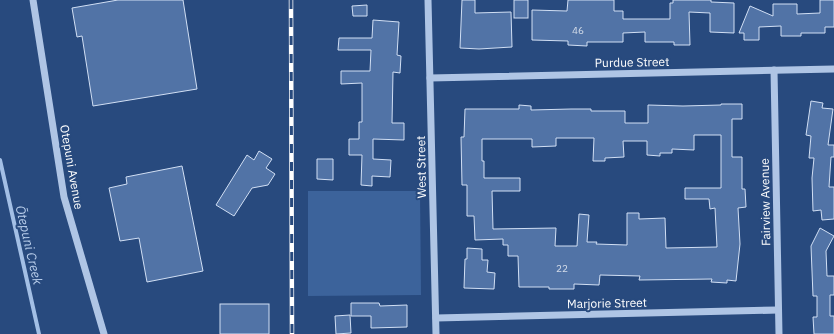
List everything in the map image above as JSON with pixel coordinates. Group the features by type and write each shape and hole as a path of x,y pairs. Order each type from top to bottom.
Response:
{"street":[{"name":"Otepuni Avenue","path":"33,0 64,197 104,334"},
{"name":"West Street","path":"428,0 436,334"},
{"name":"Purdue Street","path":"430,78 834,69"},
{"name":"Fairview Avenue","path":"774,70 779,334"},
{"name":"Marjorie Street","path":"436,318 778,310"}],"shaded area":[{"path":"308,191 420,191 421,295 308,296"}],"building":[{"path":"118,0 183,0 197,89 93,106 82,36 77,37 72,8"},
{"path":"462,0 475,0 475,13 511,12 512,47 479,49 460,48"},
{"path":"514,0 528,0 528,18 514,18"},
{"path":"568,0 614,0 614,11 623,11 623,19 670,19 670,3 673,3 673,0 711,0 711,2 734,3 734,33 710,32 710,13 689,12 690,45 674,45 674,42 645,42 645,32 623,33 623,42 587,42 587,46 568,45 568,41 532,40 532,10 567,11"},
{"path":"820,0 834,0 834,27 825,27 825,33 801,33 801,36 781,36 781,26 759,27 759,40 744,40 744,33 739,33 750,6 773,16 773,4 797,4 797,14 820,13"},
{"path":"367,5 367,16 353,16 352,6"},
{"path":"373,20 399,22 397,55 401,56 400,73 393,72 392,123 404,123 404,140 373,139 373,159 391,160 390,177 372,176 372,186 361,185 362,155 349,155 349,139 359,139 359,122 362,122 362,83 341,84 341,71 370,71 371,50 338,50 339,38 372,38"},
{"path":"811,101 823,103 822,108 833,109 828,145 834,145 834,157 831,157 829,187 834,187 834,219 822,220 821,210 813,211 812,178 814,158 809,158 811,136 806,135"},
{"path":"742,104 742,119 732,119 732,157 742,157 742,189 745,189 746,207 738,208 740,244 736,281 727,280 727,283 711,282 712,279 639,280 640,276 600,275 599,285 574,284 574,289 519,287 518,256 508,256 508,245 503,245 503,239 475,240 474,216 467,216 467,185 462,185 461,137 464,137 465,109 519,109 519,105 531,106 531,110 591,109 591,111 625,111 625,123 648,123 648,105","holes":["694,135 721,135 721,188 685,188 685,199 709,199 710,209 715,208 717,247 666,248 665,218 639,219 639,213 627,213 627,245 596,244 597,242 587,242 589,215 579,214 577,246 555,246 556,228 493,229 492,191 520,191 520,178 484,178 482,139 532,139 532,147 556,146 556,138 594,138 593,161 605,161 605,158 624,157 623,141 647,141 647,155 660,156 660,153 672,153 672,149 694,150"]},
{"path":"259,151 272,159 266,168 275,174 268,185 252,188 234,216 216,205 247,155 254,160"},
{"path":"317,159 333,159 333,180 317,179"},
{"path":"182,166 203,271 147,282 139,238 120,241 109,188 127,184 126,177"},
{"path":"820,228 834,236 826,251 827,276 834,276 834,295 830,295 830,316 834,316 834,334 814,334 813,317 817,317 817,296 813,296 811,246"},
{"path":"467,248 482,249 482,260 488,260 487,272 495,273 494,289 464,288"},
{"path":"351,303 379,303 380,306 407,305 407,327 371,328 371,316 351,316"},
{"path":"220,304 269,304 269,334 220,334"},
{"path":"350,315 351,333 336,334 335,316"}],"waterway":[{"name":"Ōtepuni Creek","path":"0,160 39,334"}],"railway":[{"path":"291,0 292,334"}]}
